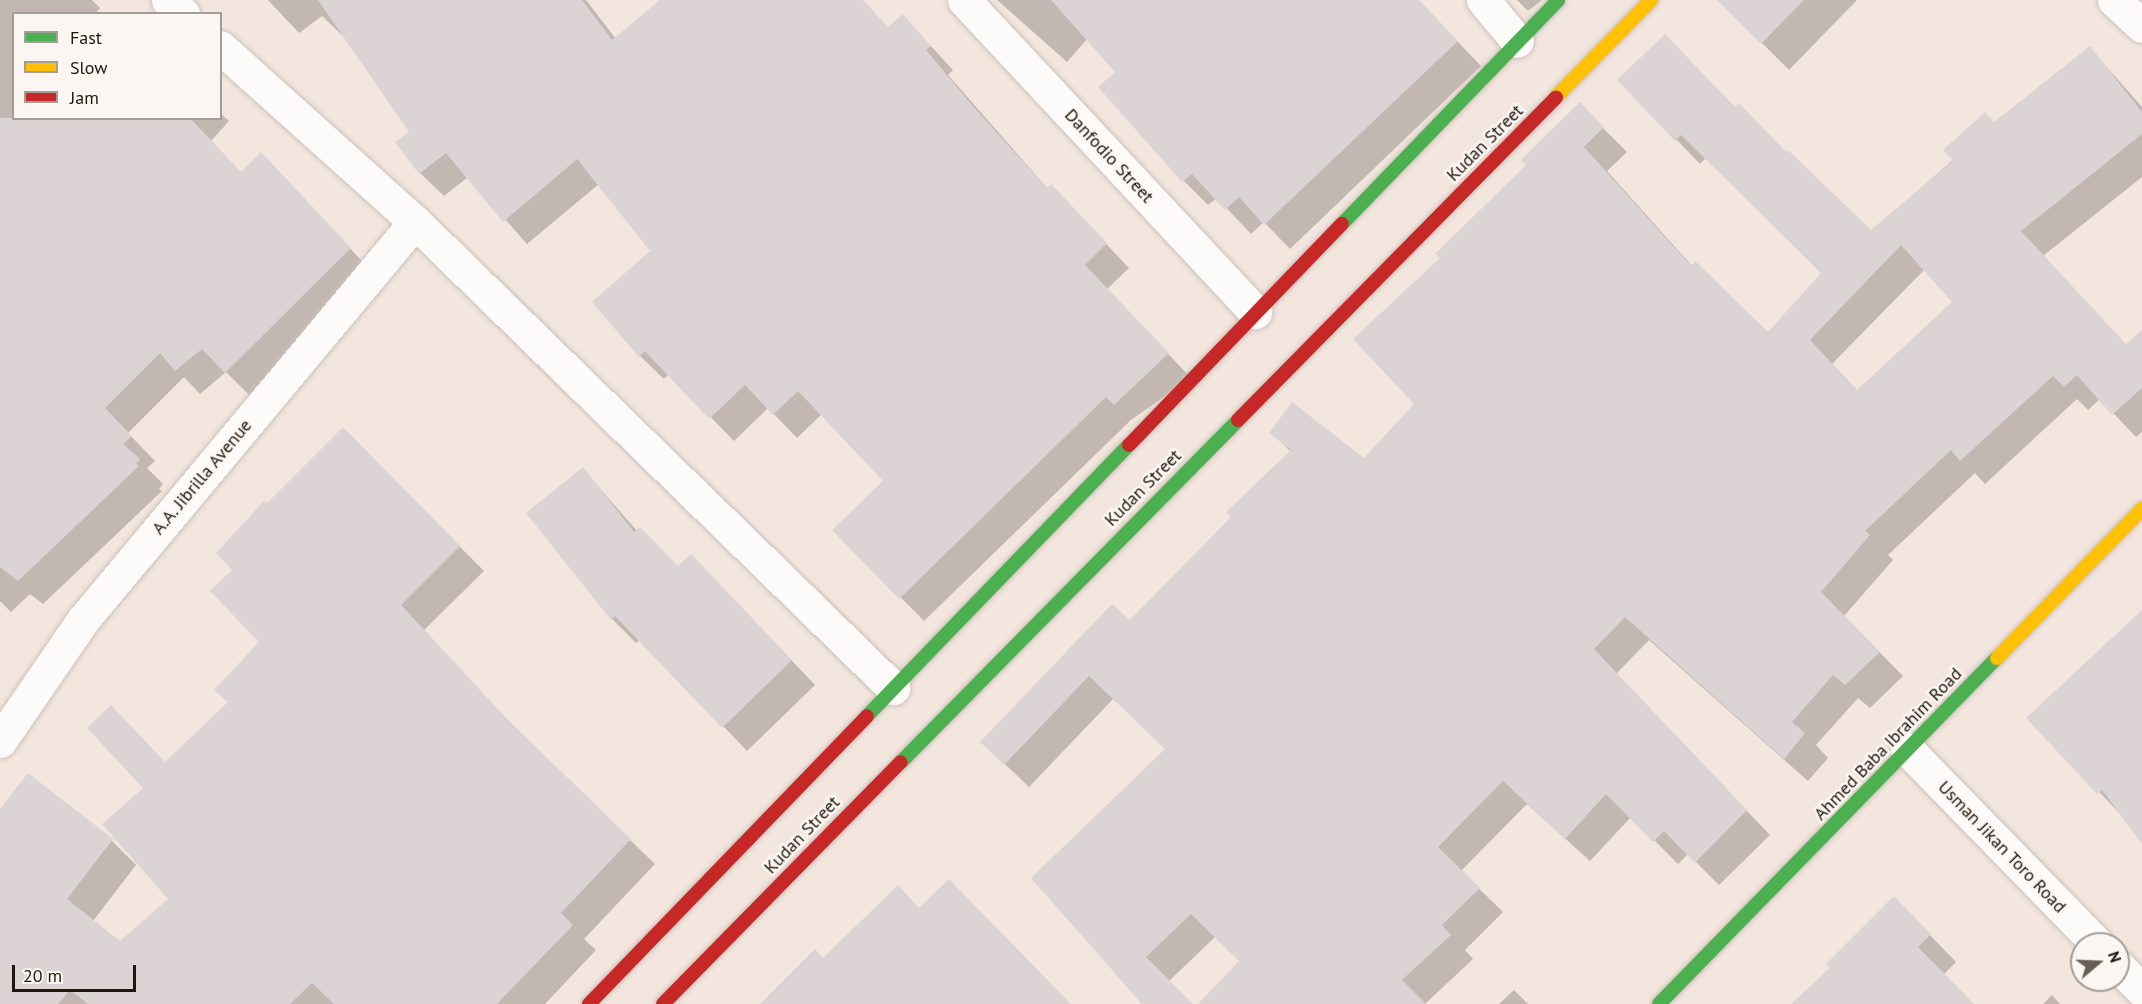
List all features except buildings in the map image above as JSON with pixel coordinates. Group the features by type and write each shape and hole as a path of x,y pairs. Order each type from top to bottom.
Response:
{"street":[{"path":"168,0 181,12"},
{"name":"Danfodio Street","path":"964,0 1255,312"},
{"path":"1484,0 1517,41"},
{"path":"589,1004 1558,0"},
{"name":"Kudan Street","path":"663,1004 1651,0"},
{"path":"2114,0 2142,26"},
{"path":"222,49 415,222 893,688"},
{"name":"A.A. Jibrilla Avenue","path":"0,741 83,620 415,222"},
{"name":"Ahmed Baba Ibrahim Road","path":"1659,1004 2142,509"},
{"name":"Usman Jikan Toro Road","path":"1907,749 2085,932"},
{"path":"2130,978 2142,990"}],"traffic: fast":[{"path":"1342,224 1558,0"},
{"path":"901,762 1238,420"},
{"path":"867,716 1129,445"},
{"path":"1659,1004 1997,658"}],"traffic: slow":[{"path":"1556,97 1651,0"},
{"path":"1997,658 2142,509"}],"traffic: jam":[{"path":"1238,420 1556,97"},
{"path":"1129,445 1342,224"},
{"path":"589,1004 867,716"},
{"path":"663,1004 901,762"}]}
